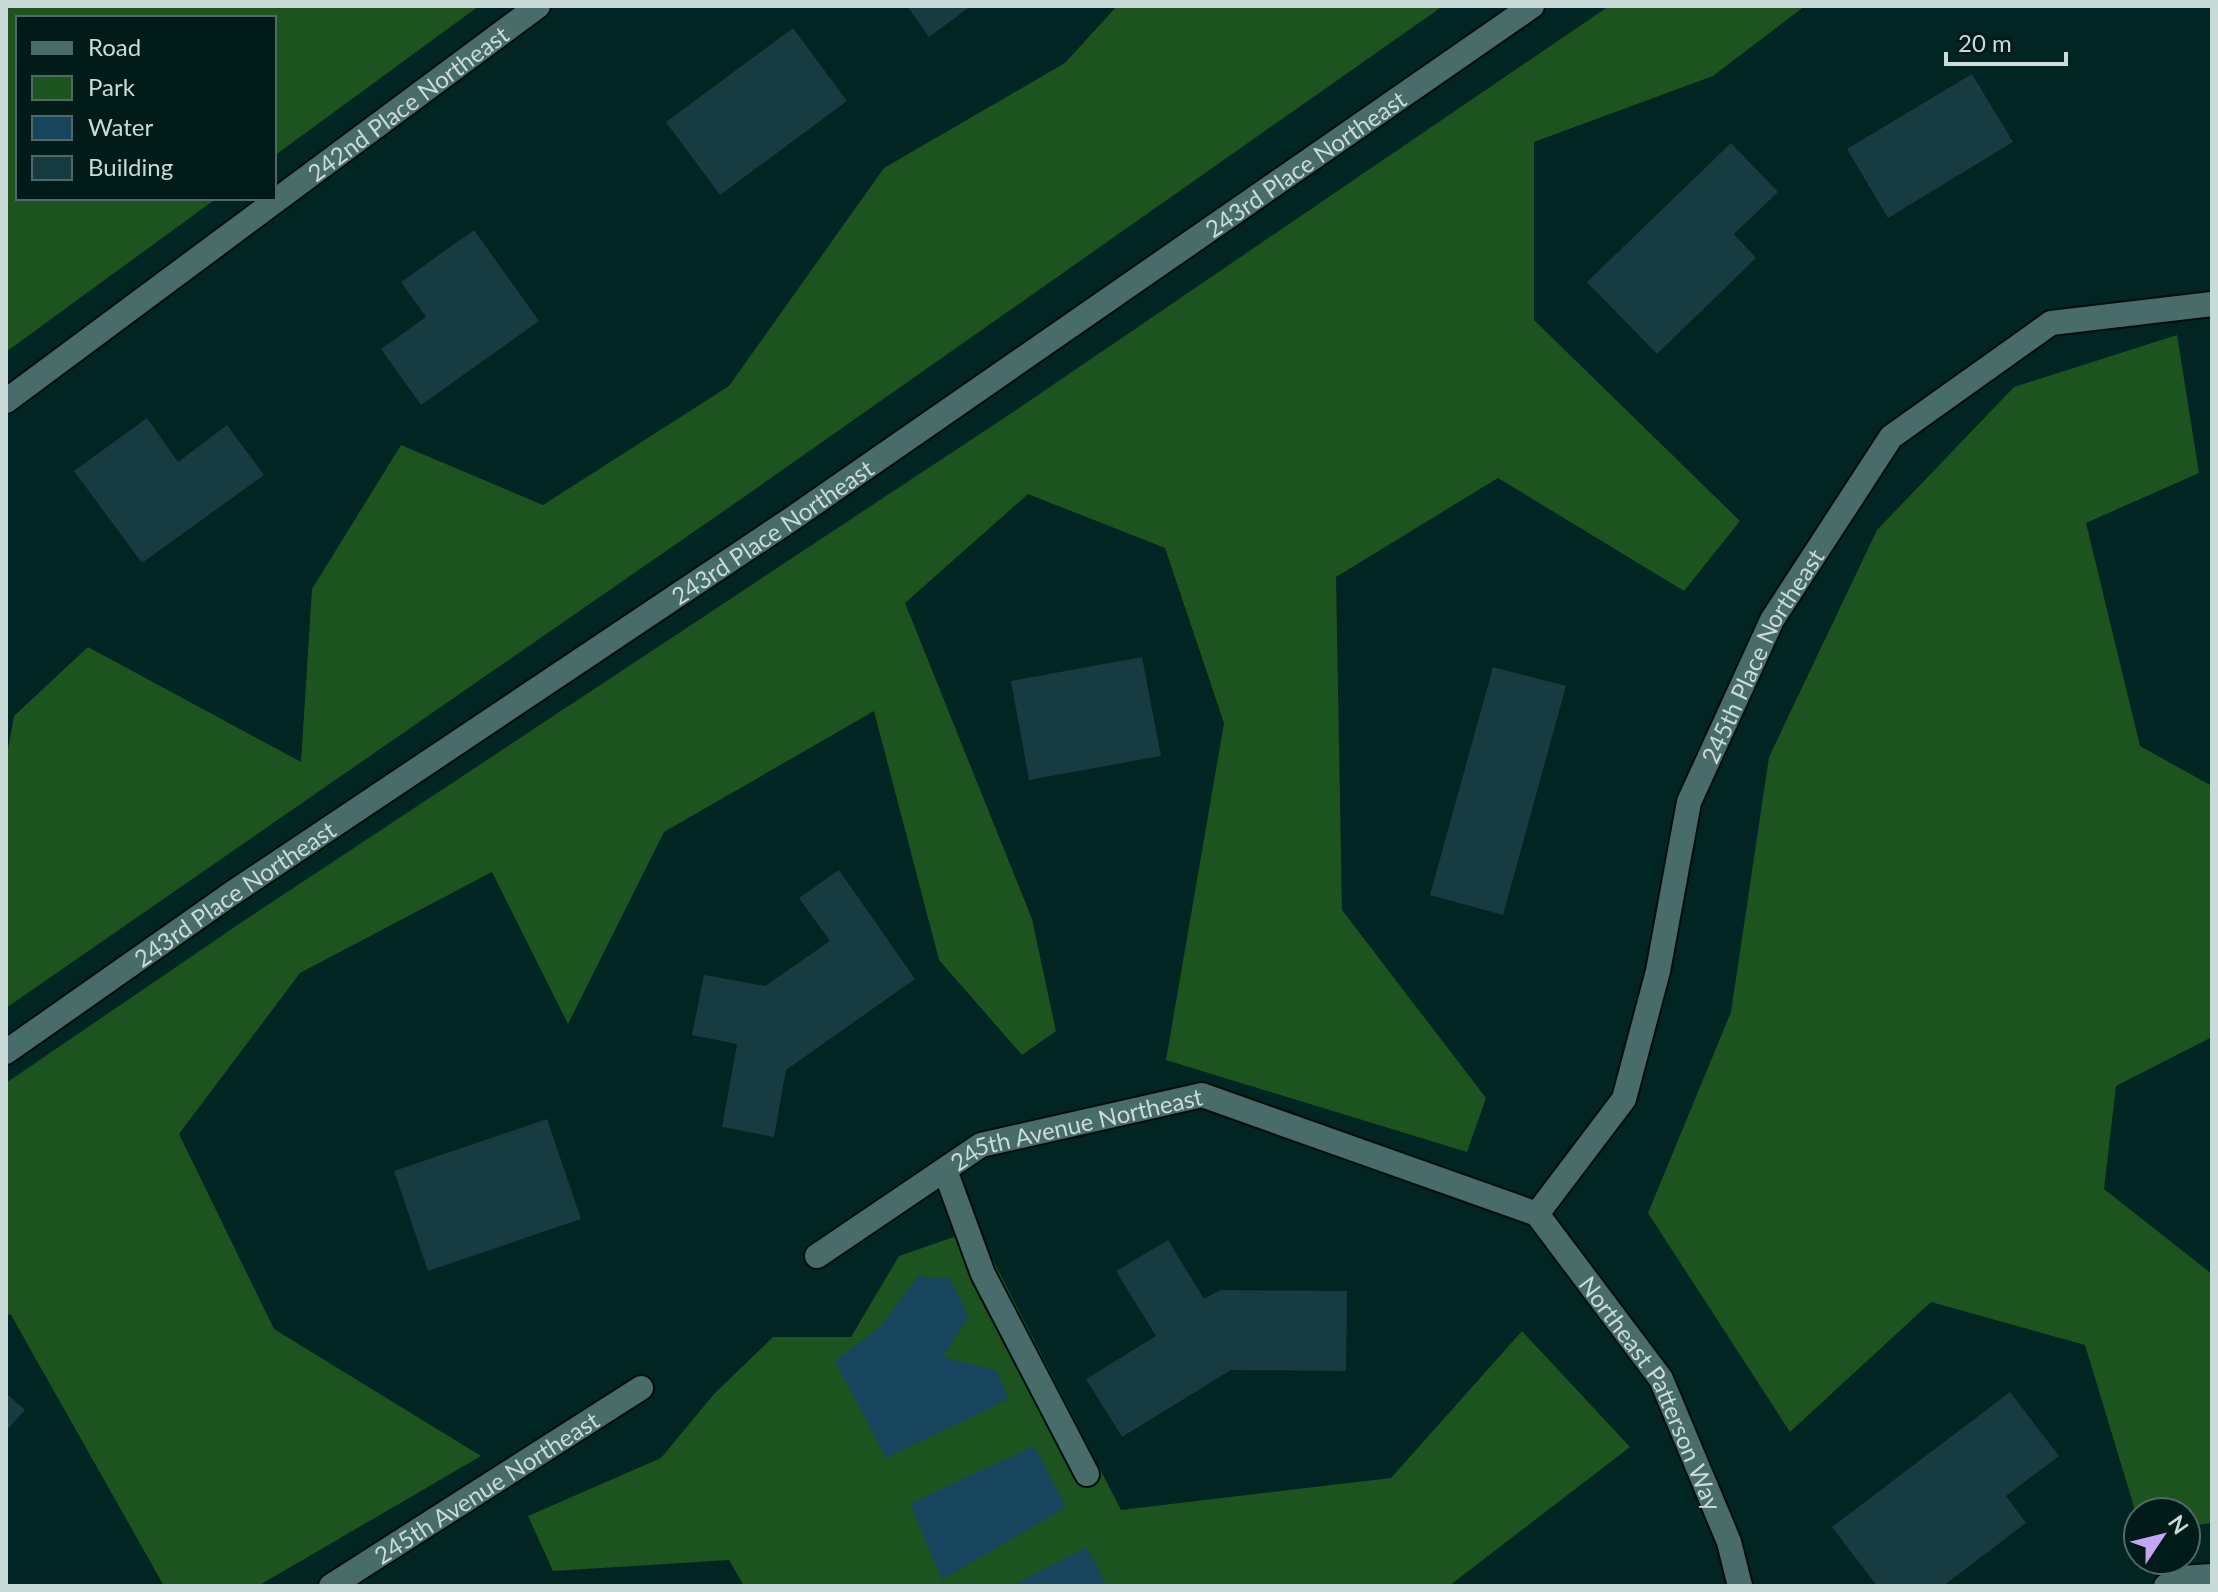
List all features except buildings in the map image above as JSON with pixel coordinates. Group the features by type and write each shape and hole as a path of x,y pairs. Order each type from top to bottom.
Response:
{"street":[{"name":"242nd Place Northeast","path":"6,401 538,6"},
{"name":"243rd Place Northeast","path":"6,1052 231,894 793,518 1405,91 1532,6"},
{"name":"245th Place Northeast","path":"1537,1214 1624,1099 1658,971 1689,802 1772,620 1891,437 2051,323 2212,304"},
{"name":"245th Avenue Northeast","path":"817,1256 981,1145 1202,1095 1537,1214"},
{"path":"945,1170 983,1274 1087,1474"},
{"name":"Northeast Patterson Way","path":"1537,1214 1661,1379 1729,1542 1740,1586"},
{"name":"245th Avenue Northeast","path":"331,1586 641,1388"},
{"path":"2166,1586 2180,1578 2212,1576"}],"green space":[{"path":"6,6 479,6 276,155 276,16 16,16 16,200 214,200 6,352"},
{"path":"1117,6 1443,6 744,497 6,1008 6,760 14,716 88,647 301,762 312,589 401,445 543,505 729,386 884,168 1065,63"},
{"path":"1609,6 1805,6 1713,76 1534,142 1534,320 1740,521 1684,591 1498,478 1336,577 1342,910 1486,1098 1467,1152 1166,1060 1224,723 1165,548 1028,494 905,603 1032,919 1056,1031 1022,1055 939,960 874,711 664,832 568,1024 492,872 300,973 179,1134 274,1329 481,1456 258,1586 164,1586 11,1315 6,1314 6,1083 242,922 1019,408"},
{"path":"2177,335 2199,473 2086,523 2140,746 2212,786 2212,1037 2116,1086 2104,1189 2212,1274 2212,1523 2202,1524 2202,1496 2131,1496 2085,1345 1931,1302 1790,1432 1648,1213 1731,1012 1769,757 1877,530 2014,387"},
{"path":"977,1229 1121,1510 1391,1478 1522,1331 1630,1447 1449,1586 744,1586 729,1560 553,1571 528,1516 661,1458 714,1394 773,1337 851,1337 899,1256"}],"water":[{"path":"918,1276 949,1278 969,1316 943,1357 997,1371 1009,1399 886,1458 835,1361 881,1326"},
{"path":"1034,1446 1066,1507 942,1580 910,1504"},
{"path":"1087,1547 1107,1586 1011,1586"}]}
